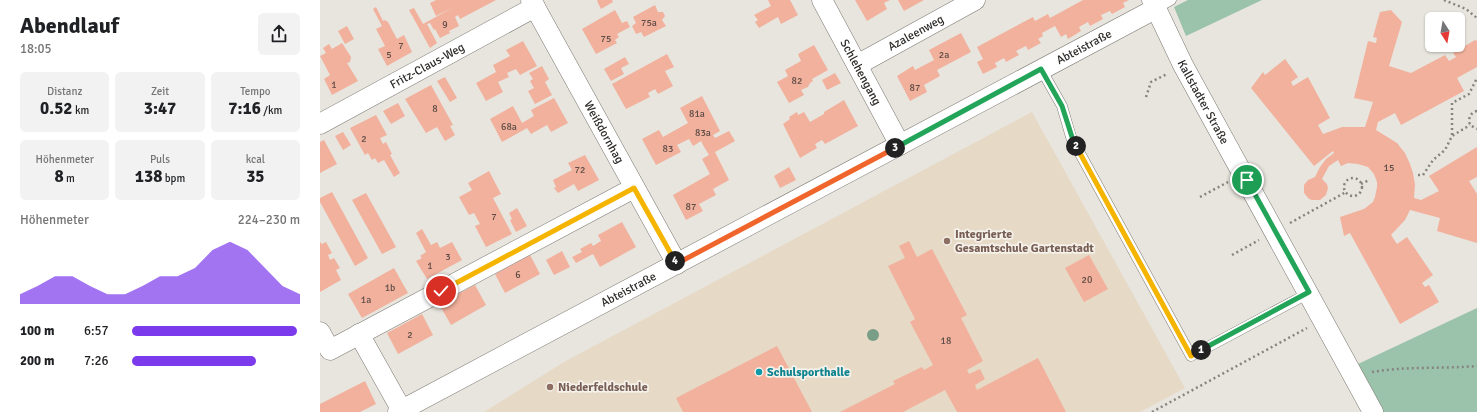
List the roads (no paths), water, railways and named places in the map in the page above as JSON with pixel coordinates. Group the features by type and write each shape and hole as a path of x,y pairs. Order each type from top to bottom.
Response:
{"street":[{"name":"Schlehengang","path":"822,0 900,145"},
{"name":"Azaleenweg","path":"857,65 975,0"},
{"name":"Fritz-Claus-Weg","path":"320,124 533,3"},
{"name":"Weißdornhag","path":"533,3 676,264"},
{"name":"Kallstadter Straße","path":"1159,3 1183,65 1309,292 1373,412"},
{"name":"Abteistraße","path":"400,411 900,145 1159,3"},
{"path":"320,332 330,350 634,188"},
{"path":"360,334 400,411"}],"lane":[{"path":"1041,69 1062,106 1072,137 1191,356 1309,292"}],"place":[{"name":"Integrierte Gesamtschule Gartenstadt","path":"947,241"},
{"name":"Schulsporthalle","path":"759,372"},
{"name":"Niederfeldschule","path":"550,387"}]}
